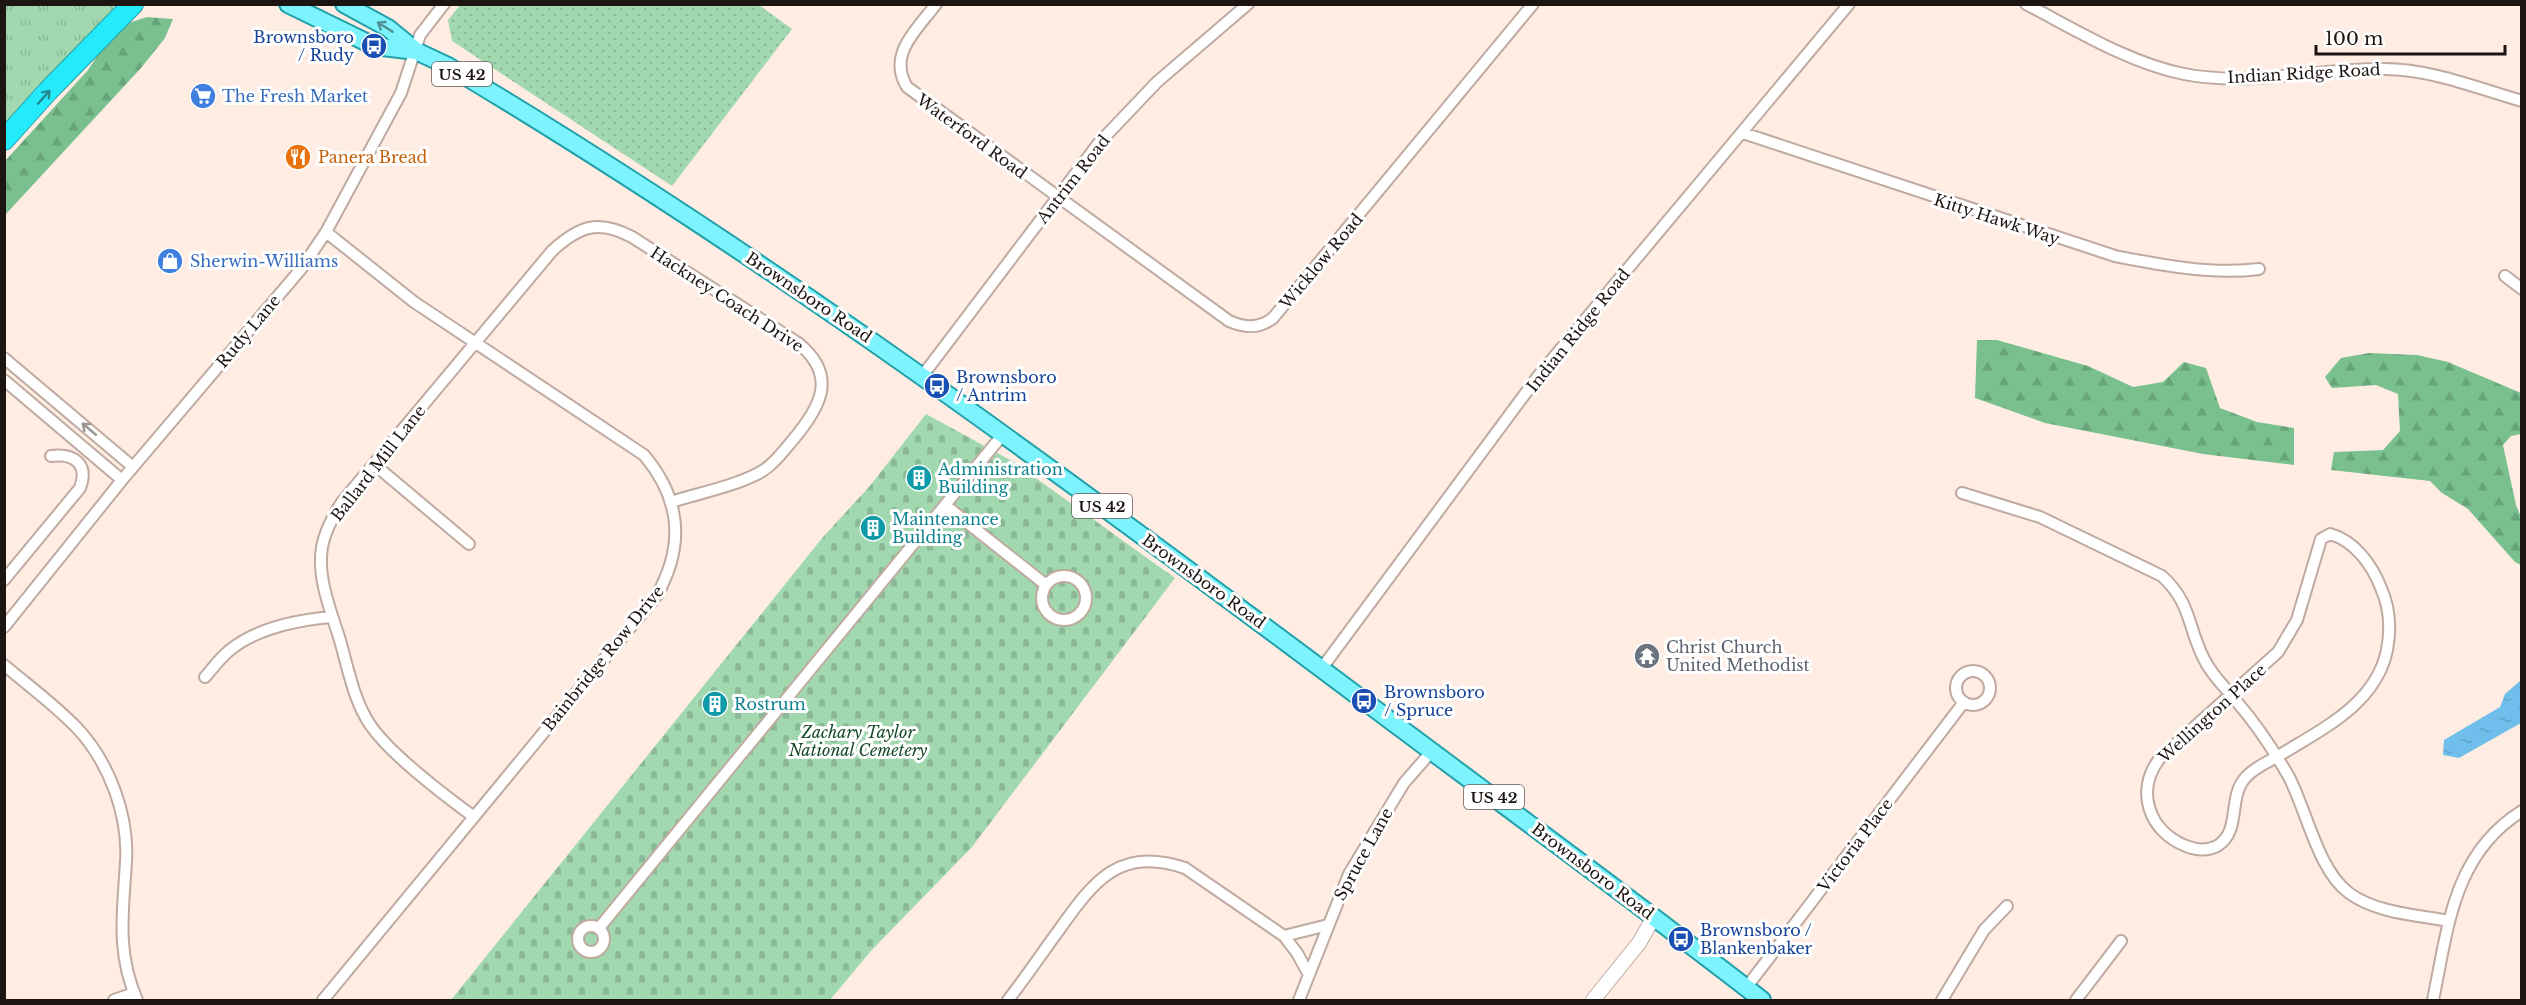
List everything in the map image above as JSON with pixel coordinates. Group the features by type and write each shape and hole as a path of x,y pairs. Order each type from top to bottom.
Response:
{"highway":[{"path":"4,140 129,7"}],"main road":[{"name":"Brownsboro Road","path":"288,4 374,46 416,51"},
{"name":"Brownsboro Road","path":"344,4 388,28 416,51 448,66 487,89 651,192 923,375 1322,668 1762,1000"}],"street":[{"name":"Rudy Lane","path":"4,627 122,480 301,269 326,232 401,93 420,35 444,4"},
{"name":"Waterford Road","path":"936,4 902,51 899,68 907,87 1058,197"},
{"name":"Antrim Road","path":"923,375 1098,144 1157,82 1248,4"},
{"name":"Wicklow Road","path":"1058,197 1229,321 1250,327 1266,324 1274,318 1533,4"},
{"name":"Indian Ridge Road","path":"1322,668 1539,375 1849,4"},
{"name":"Indian Ridge Road","path":"2026,4 2120,51 2153,65 2184,74 2215,78 2259,78 2353,69 2387,69 2441,77 2522,102"},
{"name":"Kitty Hawk Way","path":"1743,133 2115,256 2152,263 2230,271 2259,269"},
{"name":"Ballard Mill Lane","path":"474,817 388,747 371,726 352,687 332,616 321,559 326,531 342,502 552,251 575,232 590,227"},
{"name":"Hackney Coach Drive","path":"590,227 610,227 663,256 798,343 815,361 820,372 822,394 813,415 773,463 744,480 671,502"},
{"name":"Bainbridge Row Drive","path":"322,1000 657,595 672,560 675,516 667,488 657,471 636,448 385,281 326,232"},
{"path":"2505,276 2522,289"},
{"path":"4,358 133,467"},
{"path":"4,380 122,480"},
{"path":"599,928 1004,434"},
{"path":"4,580 80,488 83,479 82,469 77,460 65,454 51,456"},
{"path":"375,465 469,544"},
{"path":"1962,493 2040,517 2162,576 2174,587 2183,601 2204,660 2277,756 2298,797 2328,868 2343,889 2367,903 2449,921"},
{"path":"945,505 1046,585"},
{"name":"Wellington Place","path":"2330,534 2339,536 2352,545 2366,560 2384,595 2389,620 2386,654 2379,675 2351,710 2251,772 2241,782 2236,792 2232,825 2228,834 2215,847 2196,849 2180,844 2165,834 2154,822 2148,808 2146,794 2148,778 2155,764 2231,695 2266,666 2285,643 2297,620 2318,548 2324,536 2330,534"},
{"path":"1057,577 1071,577 1077,580 1085,591 1085,605 1082,611 1077,616 1064,620 1051,616 1043,605 1042,598 1046,585 1057,577"},
{"path":"205,677 230,649 257,635 332,616"},
{"path":"4,665 78,729 99,757 120,806 127,859 121,918 122,944 136,997 114,1000"},
{"name":"Victoria Place","path":"1746,988 1964,702"},
{"name":"Spruce Lane","path":"1299,1000 1349,874 1372,832 1404,783 1432,751"},
{"path":"2433,1000 2449,921 2464,875 2477,852 2500,826 2522,811"},
{"path":"1008,1000 1086,892 1101,878 1129,864 1159,861 1185,868 1284,936 1309,975"},
{"path":"1942,1000 1984,930 2007,906"},
{"path":"1593,1000 1639,943 1654,917"},
{"path":"1284,936 1328,925"},
{"path":"2076,1000 2121,941"}],"green space":[{"path":"6,5 114,5 114,8 57,67 5,127"},
{"path":"460,5 759,5 792,29 672,186 452,41 448,20"},
{"path":"147,17 173,19 165,38 141,68 5,215 5,161 88,70 116,27"},
{"path":"1977,340 1997,340 2088,366 2133,387 2163,382 2184,362 2206,368 2220,408 2257,422 2294,428 2294,465 2203,454 2045,423 1975,398"},
{"path":"2369,353 2417,355 2448,362 2521,393 2521,434 2511,436 2503,445 2516,505 2521,517 2521,565 2515,562 2468,509 2442,493 2430,481 2331,470 2334,452 2383,450 2400,431 2398,394 2376,385 2332,388 2325,377 2341,358"},
{"name":"Zachary Taylor National Cemetery","path":"926,414 1012,461 1175,578 972,847 870,952 830,1000 451,1000 823,537 869,487"}],"water":[{"path":"2521,680 2521,723 2459,758 2443,755 2444,740 2500,707 2505,694"}],"place":[{"name":"Brownsboro / Rudy","path":"374,46"},
{"name":"The Fresh Market","path":"203,96"},
{"name":"Panera Bread","path":"298,157"},
{"name":"Sherwin-Williams","path":"170,261"},
{"name":"Brownsboro / Antrim","path":"937,386"},
{"name":"Administration Building","path":"919,478"},
{"name":"Maintenance Building","path":"873,528"},
{"name":"Christ Church United Methodist","path":"1647,656"},
{"name":"Brownsboro / Spruce","path":"1364,701"},
{"name":"Rostrum","path":"715,704"},
{"name":"Brownsboro / Blankenbaker","path":"1681,939"}]}
